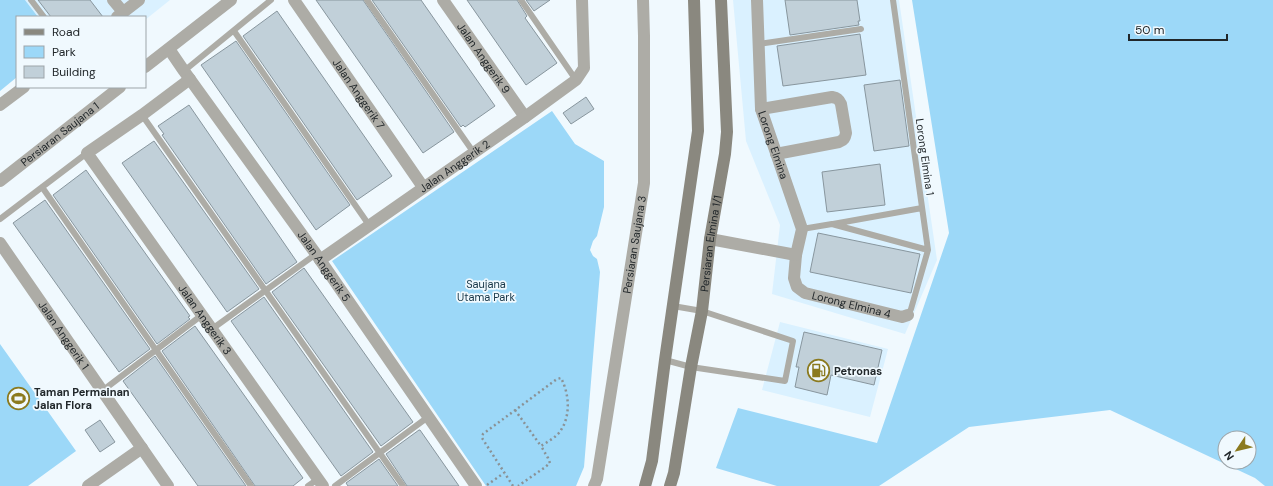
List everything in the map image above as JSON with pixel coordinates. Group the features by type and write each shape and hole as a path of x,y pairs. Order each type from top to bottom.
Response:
{"main road":[{"path":"645,486 652,461 698,131 694,0"},
{"name":"Persiaran Elmina 1/1","path":"670,486 674,473 691,367 702,311 710,239 726,154 727,132 721,0"}],"street":[{"path":"113,0 120,15 139,0"},
{"path":"146,66 231,0"},
{"name":"Jalan Anggerik 7","path":"294,0 423,188"},
{"name":"Jalan Anggerik 9","path":"443,0 525,117"},
{"name":"Jalan Anggerik 2","path":"318,257 369,225 423,188 576,80 584,68 582,0"},
{"name":"Persiaran Saujana 3","path":"594,486 597,478 644,183 643,0"},
{"name":"Lorong Elmina","path":"757,0 761,109 802,228"},
{"name":"Jalan Anggerik 5","path":"169,49 318,257 476,486"},
{"path":"87,153 142,115 187,75"},
{"path":"0,105 23,88"},
{"name":"Persiaran Saujana 1","path":"0,181 119,88"},
{"path":"761,109 832,97 840,100 846,133 843,140 840,142 776,154"},
{"name":"Jalan Anggerik 3","path":"87,153 321,482"},
{"path":"710,239 796,255 802,228"},
{"name":"Jalan Anggerik 1","path":"0,243 168,486"},
{"name":"Lorong Elmina 4","path":"796,255 794,278 797,287 804,293 902,317 908,314"},
{"path":"94,484 142,448"}],"lane":[{"path":"31,0 43,16"},
{"path":"187,75 234,31 271,0"},
{"path":"367,0 474,153"},
{"path":"521,0 576,80"},
{"name":"Lorong Elmina 1","path":"894,0 928,250 912,309 908,314"},
{"path":"758,44 860,29"},
{"path":"234,31 369,225"},
{"path":"142,115 403,486"},
{"path":"0,219 87,153"},
{"path":"42,187 251,486"},
{"path":"802,228 922,208"},
{"path":"832,224 928,250"},
{"path":"212,329 318,257"},
{"path":"665,360 691,367 785,381 793,341 702,311 673,306"},
{"path":"102,391 202,315"},
{"path":"335,486 428,417"},
{"path":"308,486 321,482"}],"path":[{"path":"513,486 482,438 483,434 557,379 561,378 566,387 568,404 566,421 561,431 541,446"},
{"path":"514,410 541,446 550,463 518,486"},
{"path":"484,486 504,472"}],"shaded area":[{"path":"25,0 170,0 146,19 146,16 37,16"},
{"path":"733,0 899,0 937,260 905,334 772,294 780,225 746,141"},
{"path":"780,322 888,349 870,417 762,390"}],"green space":[{"path":"0,0 25,0 37,16 16,16 16,78 0,91"},
{"path":"912,0 1273,0 1273,486 1265,486 1255,478 1238,470 1257,470 1257,430 1217,430 1217,460 1110,410 969,427 879,486 777,486 716,468 738,408 877,443 949,233"},
{"name":"Saujana Utama Park","path":"552,111 575,144 604,161 604,207 597,236 593,241 590,250 593,256 597,259 600,272 584,467 576,486 486,486 332,261"},
{"name":"Taman Permainan Jalan Flora","path":"0,344 76,451 28,486 0,486"}],"building":[{"path":"38,0 90,0 102,16 50,16"},
{"path":"316,0 363,0 454,132 423,153"},
{"path":"372,0 421,0 495,106 465,127 463,125 461,127"},
{"path":"467,0 517,0 527,16 525,18 557,63 526,85"},
{"path":"526,0 550,0 534,11"},
{"path":"785,0 857,0 860,21 858,21 859,25 790,35"},
{"path":"277,11 392,176 357,200 243,36"},
{"path":"860,34 866,75 783,86 777,46"},
{"path":"236,41 350,205 316,230 201,65"},
{"path":"900,80 909,146 874,151 864,85"},
{"path":"586,97 594,109 571,124 563,113"},
{"path":"189,105 297,262 266,284 162,135 164,134 158,126"},
{"path":"154,141 259,289 227,312 122,163"},
{"path":"880,164 885,205 827,212 822,172"},
{"path":"86,170 190,316 188,317 190,319 157,344 53,195"},
{"path":"45,200 150,349 119,372 13,223"},
{"path":"818,233 920,254 911,293 810,272"},
{"path":"304,268 413,422 381,446 272,292"},
{"path":"264,297 373,452 341,476 231,321"},
{"path":"195,326 303,478 293,486 255,486 162,351"},
{"path":"804,332 882,350 874,385 831,375 827,395 795,387 799,367 796,367"},
{"path":"155,356 246,486 198,486 123,381"},
{"path":"100,420 115,442 100,452 85,430"},
{"path":"419,430 459,486 407,486 386,454"},
{"path":"379,459 398,486 348,486 346,483"}],"place":[{"name":"Petronas","path":"819,371"},
{"name":"Taman Permainan Jalan Flora","path":"19,398"}]}
